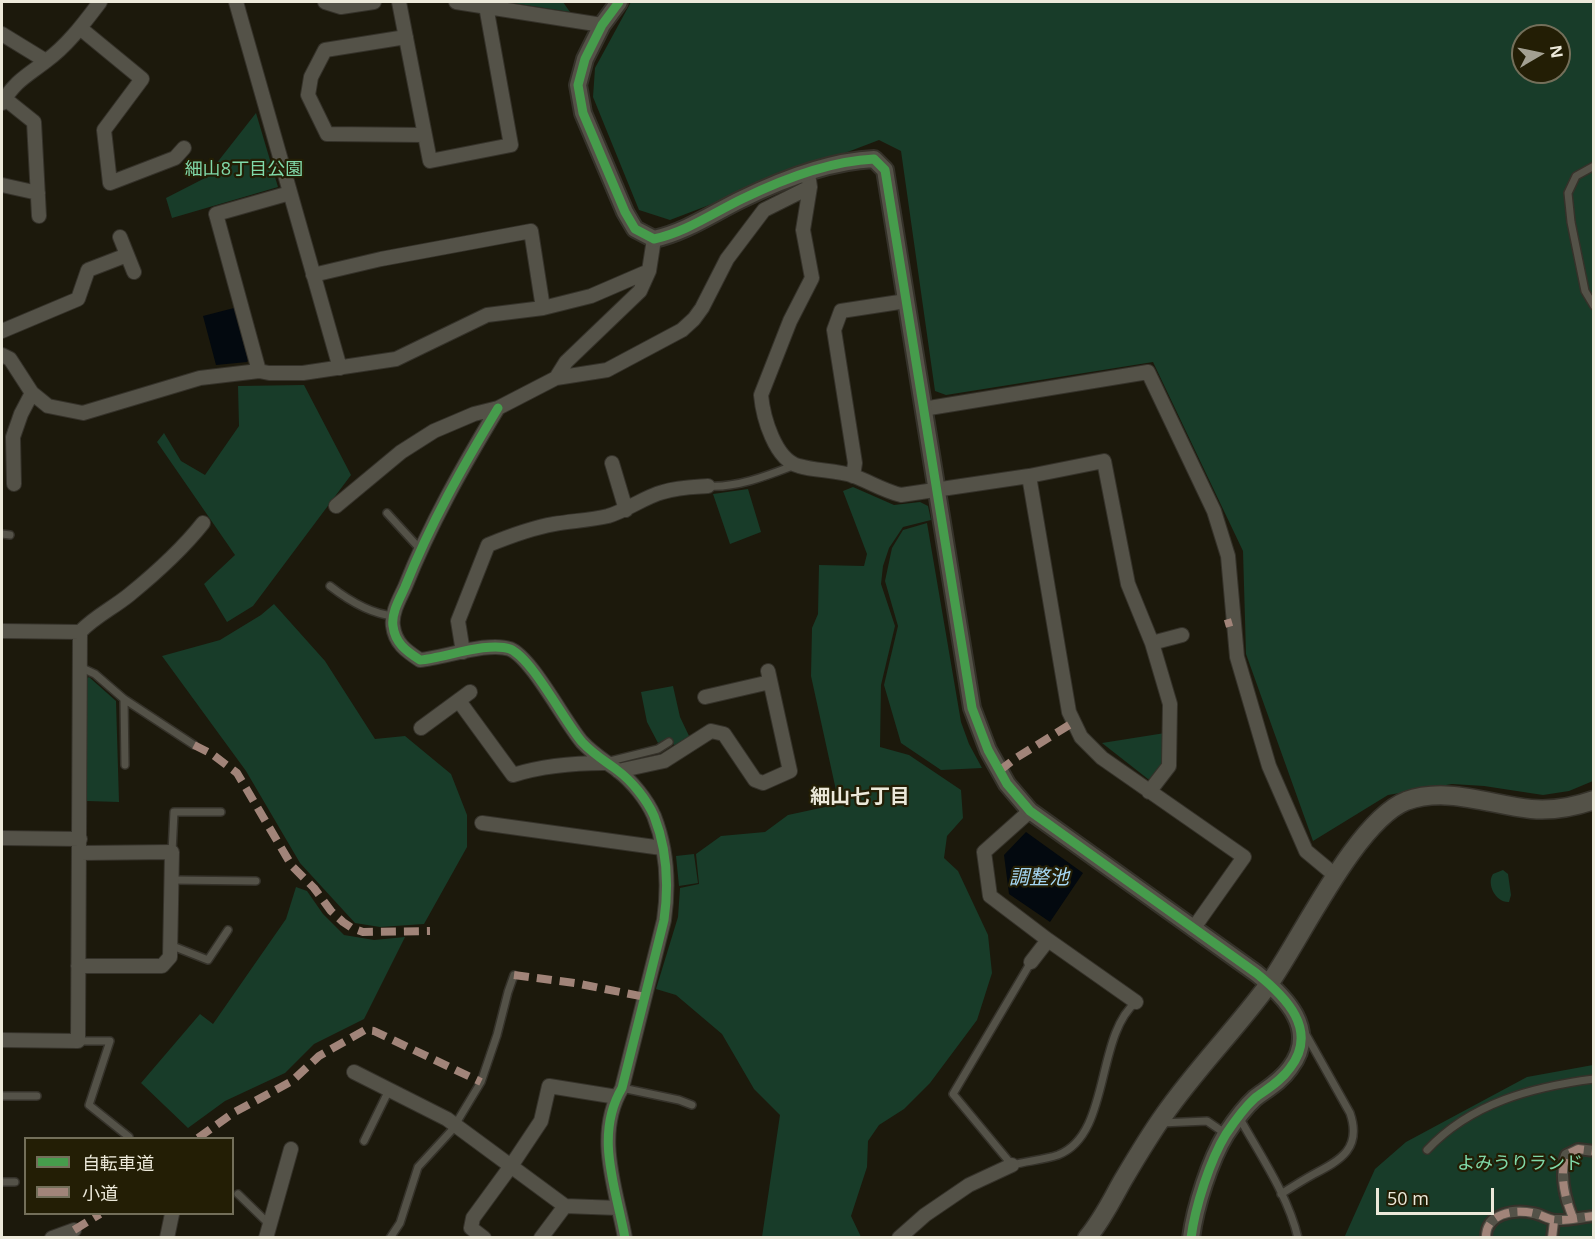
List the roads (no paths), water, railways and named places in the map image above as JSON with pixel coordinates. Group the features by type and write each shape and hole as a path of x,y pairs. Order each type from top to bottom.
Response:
{"main road":[{"path":"1087,1238 1102,1219 1158,1124 1269,984 1336,876 1364,837 1389,812 1406,801 1433,796 1456,796 1544,810 1573,807 1593,800"}],"street":[{"path":"39,216 34,122 3,101 21,78 46,61 80,28 100,2"},
{"path":"236,2 340,368"},
{"path":"325,2 341,7 374,2"},
{"path":"399,2 430,161 511,145 487,4"},
{"path":"456,2 487,4 602,26"},
{"path":"619,2 602,26 585,59 578,85 583,112 625,212 635,229 654,239 673,235 743,198 809,179"},
{"path":"80,28 142,79 104,130 110,183 175,158 184,148"},
{"path":"2,33 46,61"},
{"path":"406,37 325,50 311,77 308,95 327,134 425,135"},
{"path":"336,506 401,452 434,431 474,414 498,408 556,378 608,370 682,330 702,308 727,259 764,210 825,166 874,159 885,170 972,708 988,750 1006,784 1030,811 1269,984 1296,1015 1300,1025 1302,1040 1291,1068 1253,1100 1226,1134 1200,1196 1191,1238"},
{"path":"809,179 803,230 812,278 790,321 761,395 762,406 774,443 795,465 853,476 884,491 901,495 1029,476 1104,461 1128,584 1152,643 1170,704 1169,766 1149,792"},
{"path":"2,185 38,193"},
{"path":"259,371 216,214 290,193"},
{"path":"313,275 381,259 531,231 543,308"},
{"path":"120,237 134,272"},
{"path":"556,378 566,362 640,291 649,271 654,239"},
{"path":"2,331 78,299 88,270 127,255"},
{"path":"2,355 10,359 32,393 48,406 83,412 200,378 259,371 303,373 396,359 487,315 543,308 591,296 649,271"},
{"path":"853,476 855,463 834,330 841,311 906,301"},
{"path":"923,409 1148,372 1214,511 1222,533 1232,585 1232,622 1236,657 1269,766 1306,851 1336,876"},
{"path":"15,484 13,436 32,393"},
{"path":"498,408 451,487 420,549 392,623 395,637 404,650 420,660 480,648 509,649 524,658 582,741 639,792 653,815 662,848 668,894 664,920 608,1131 608,1154 625,1238"},
{"path":"612,463 626,510"},
{"path":"1029,476 1069,712 1081,738 1102,758 1244,857 1193,929"},
{"path":"463,652 458,621 488,545 517,533 626,510 635,503 663,491 708,486"},
{"path":"2,1040 78,1041 80,632 88,623 128,596 182,549 203,523"},
{"path":"2,631 80,632"},
{"path":"1152,643 1182,635"},
{"path":"618,771 664,760 711,731 724,734 755,780 763,783 790,771 769,677 705,697"},
{"path":"420,728 470,692"},
{"path":"459,701 513,775 576,763 604,763"},
{"path":"1030,811 984,852 990,896 1136,1002"},
{"path":"482,823 662,848"},
{"path":"2,838 172,852 170,957 162,966 78,966"},
{"path":"1031,962 1048,940"},
{"path":"354,1072 456,1125 565,1206 618,1209"},
{"path":"484,1238 471,1228 473,1218 541,1121 549,1086 620,1092"},
{"path":"268,1231 291,1149"},
{"path":"1573,1218 1567,1203 1562,1174 1563,1164 1566,1155 1578,1149 1593,1151"},
{"path":"899,1238 925,1215 969,1185 1012,1165"},
{"path":"541,1238 565,1206"},
{"path":"1486,1238 1486,1232 1495,1219 1503,1213 1533,1213 1554,1221 1593,1216"},
{"path":"167,1238 172,1215"},
{"path":"1552,1238 1554,1221"},
{"path":"52,1238 74,1230"}],"lane":[{"path":"1593,166 1576,176 1568,193 1571,222 1585,291 1593,306"},
{"path":"708,486 718,487 755,479 795,465"},
{"path":"387,513 420,549"},
{"path":"330,586 345,598 385,615 394,616"},
{"path":"80,667 95,674 124,699 194,745"},
{"path":"124,699 125,765"},
{"path":"604,763 658,749 669,742"},
{"path":"172,852 174,812 221,812"},
{"path":"172,880 256,881"},
{"path":"170,945 208,960 228,930"},
{"path":"1031,962 953,1094 1012,1165 1059,1154 1080,1138 1095,1109 1114,1035 1128,1009 1136,1002"},
{"path":"390,1238 400,1223 418,1167 456,1125 481,1082 498,1035 514,975"},
{"path":"1281,1194 1343,1157 1350,1147 1354,1130 1350,1113 1311,1040 1300,1025"},
{"path":"78,1041 110,1041 89,1105 129,1137"},
{"path":"1427,1149 1442,1133 1492,1103 1536,1089 1593,1079"},
{"path":"364,1141 389,1090"},
{"path":"620,1092 679,1100 693,1105"},
{"path":"2,1096 38,1096"},
{"path":"1239,1117 1281,1194 1295,1224 1298,1238"},
{"path":"1158,1124 1207,1121 1226,1134"},
{"path":"2,1182 15,1182"},
{"path":"238,1194 268,1231"}],"water":[{"path":"234,308 248,360 247,362 216,365 203,316"},
{"name":"調整池","path":"1026,832 1083,873 1050,922 1009,894 1004,855"}],"district":[{"name":"細山七丁目","path":"860,797"}],"park label":[{"name":"細山8丁目公園","path":"244,170"},
{"name":"よみうりランド","path":"1520,1164"}]}
